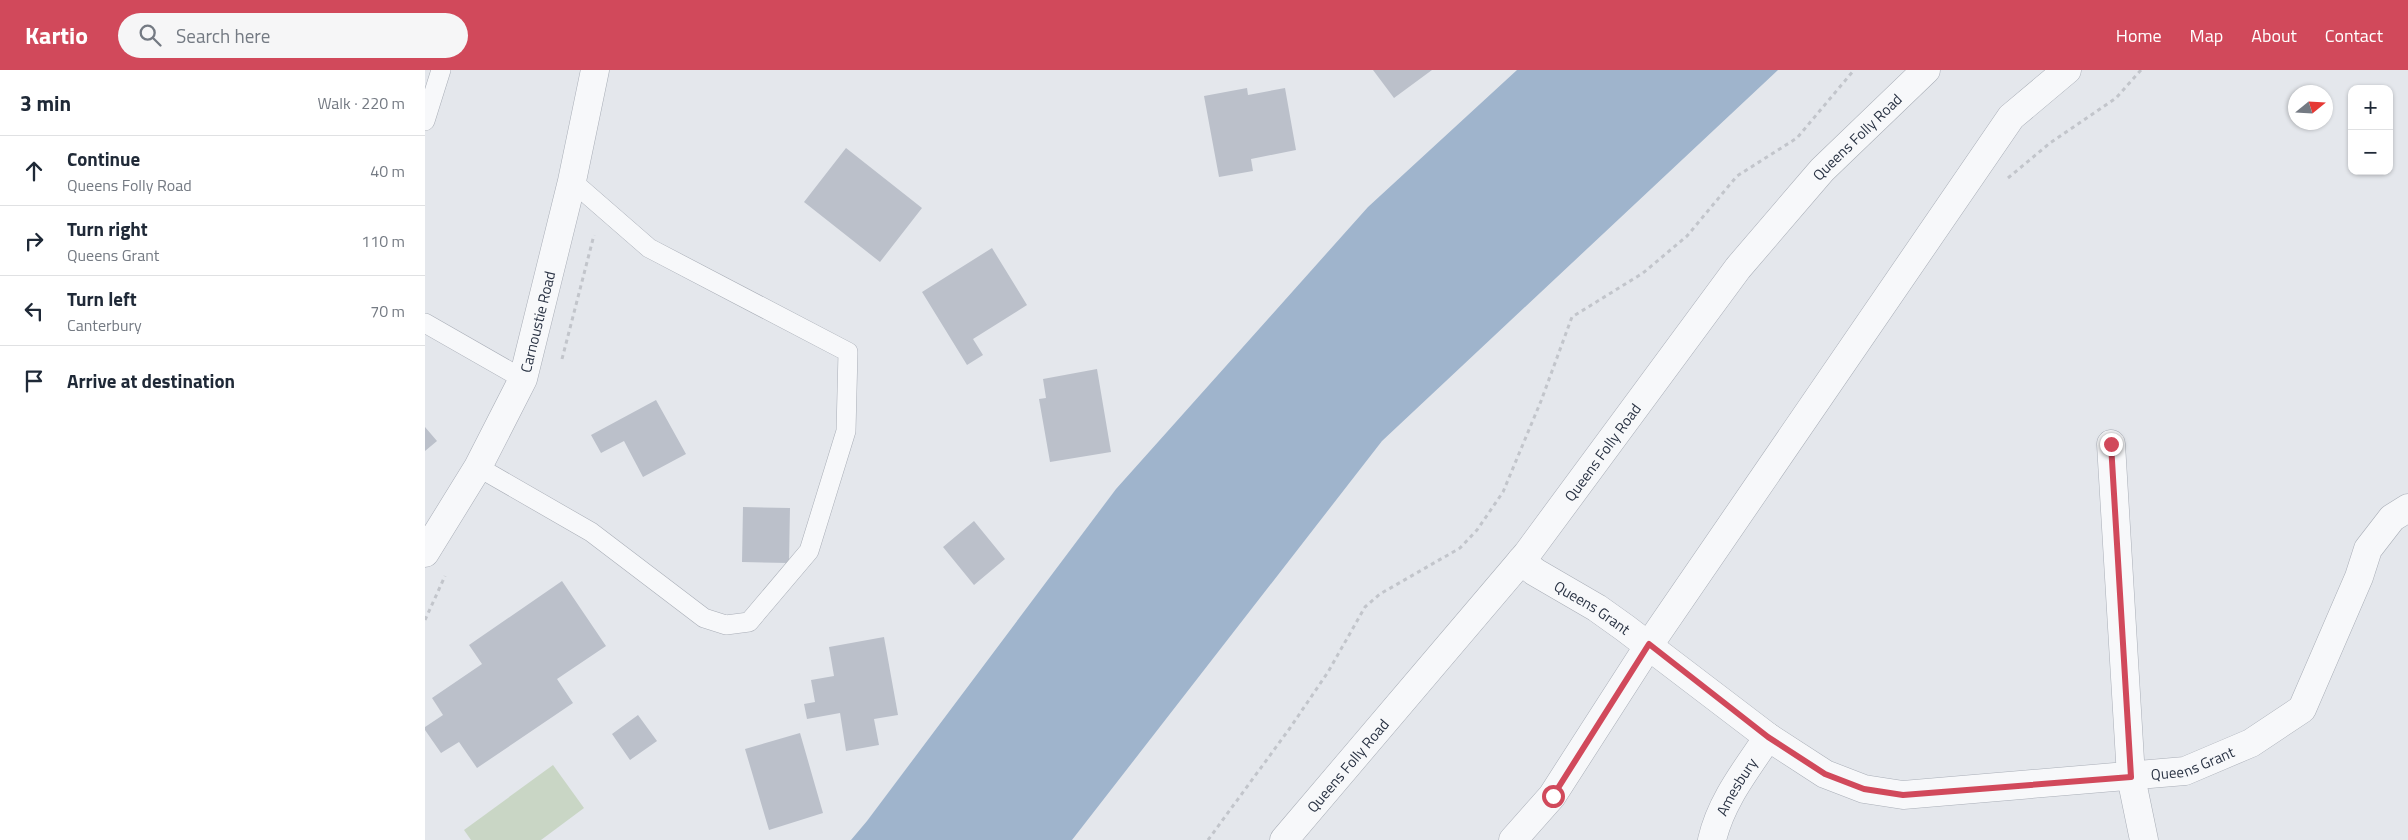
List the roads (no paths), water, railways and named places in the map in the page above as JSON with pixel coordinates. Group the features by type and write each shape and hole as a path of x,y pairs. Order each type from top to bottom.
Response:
{"street":[{"name":"Carnoustie Road","path":"425,553 478,467 523,379 572,181 595,70"},
{"name":"Queens Folly Road","path":"1284,840 1521,561 1738,268 1822,170 1926,70"},
{"path":"1513,840 1553,796 1649,644 2011,117 2067,70"},
{"path":"2111,444 2131,777 2144,840"},
{"name":"Queens Grant","path":"1521,561 1552,583 1597,608 1649,644 1768,737 1825,774 1864,789 1903,795 2185,771 2251,743 2302,709 2359,577 2368,549 2392,518 2408,508"},
{"name":"Amesbury","path":"1712,840 1716,824 1729,796 1768,737"}],"lane":[{"path":"425,121 441,70"},
{"path":"478,467 591,532 704,618 726,625 749,622 809,551 846,431 848,352 649,248 572,181"},
{"path":"425,323 523,379"}],"water":[{"path":"1517,70 1778,70 1382,441 1072,840 851,840 1116,489 1368,207"}]}
